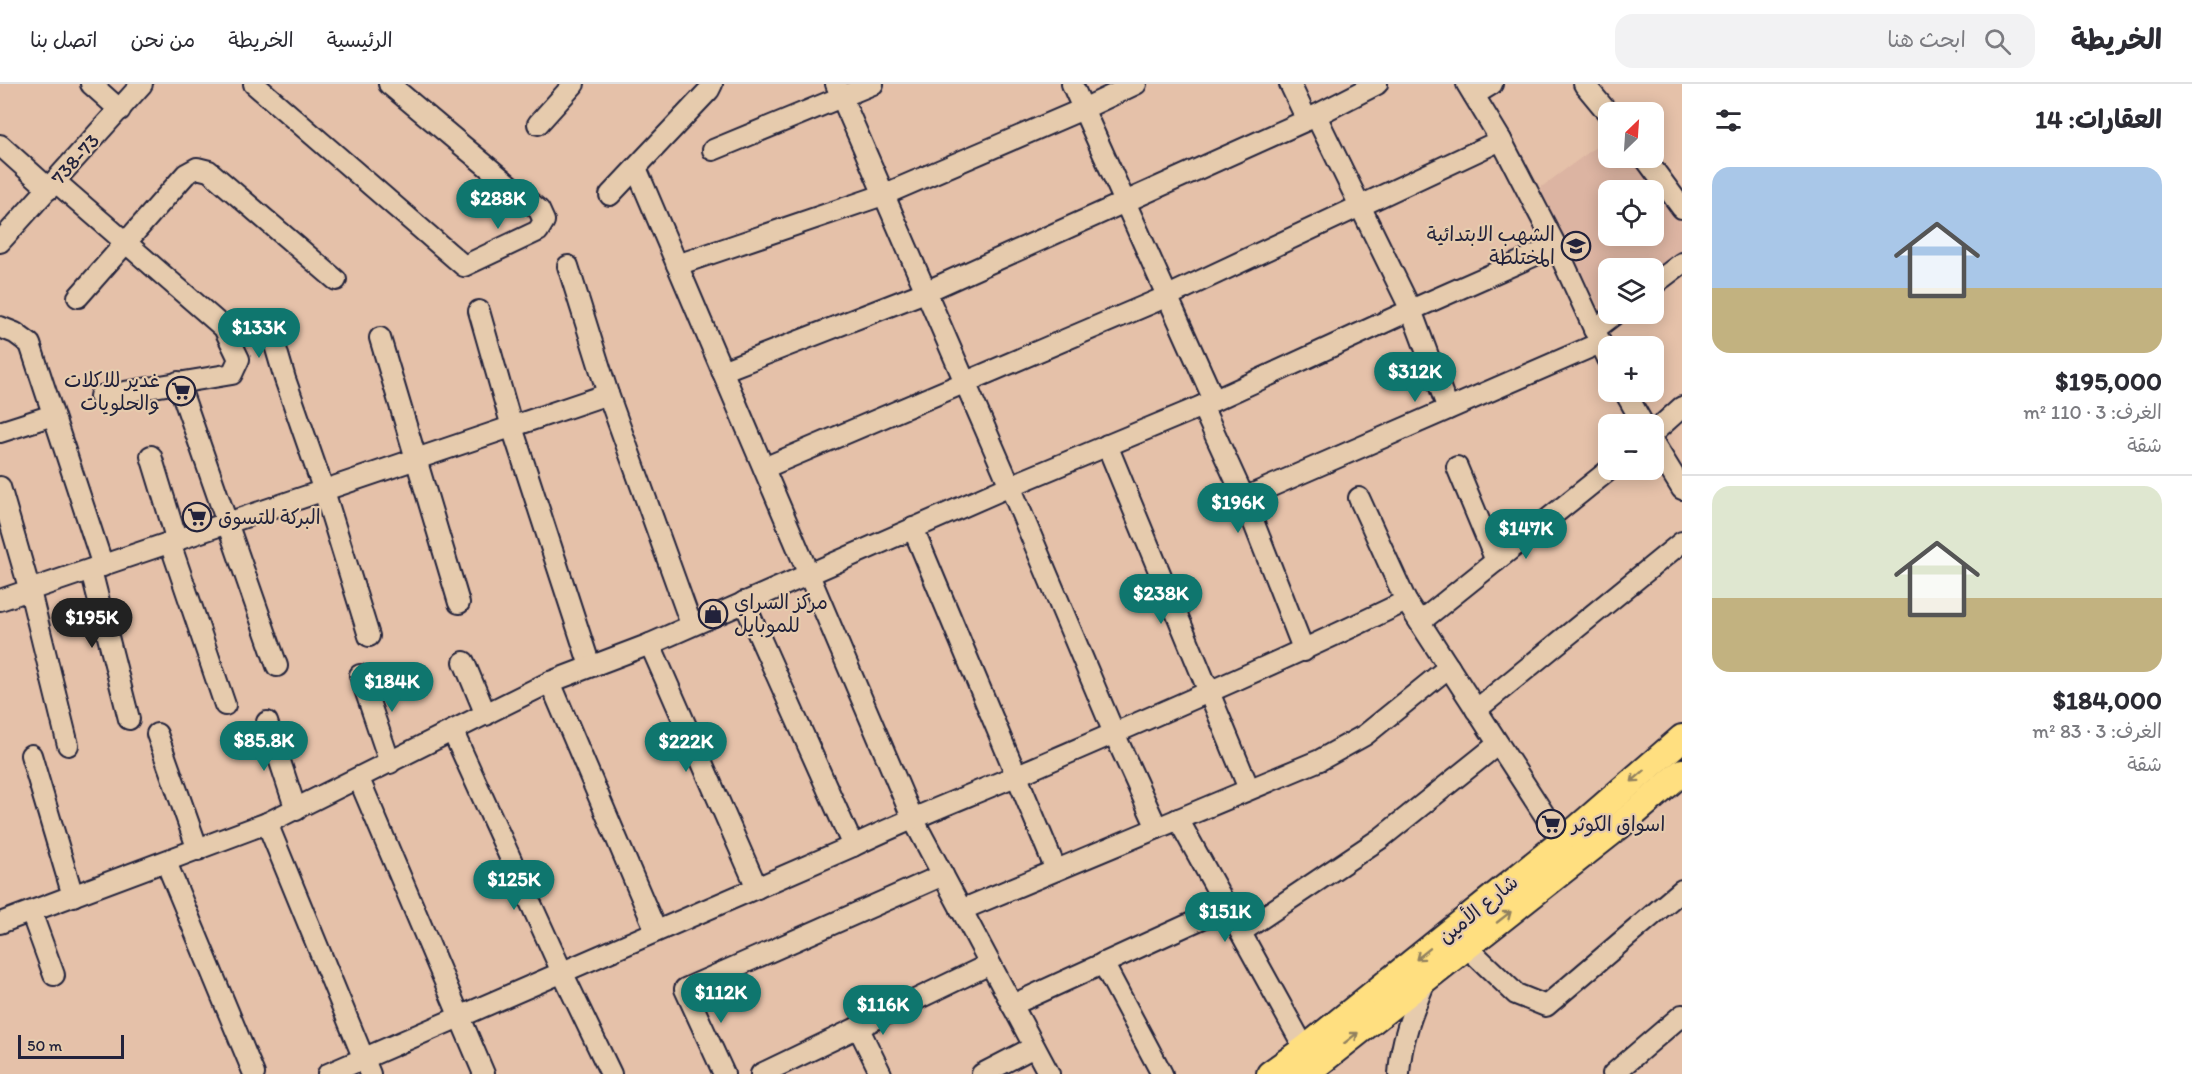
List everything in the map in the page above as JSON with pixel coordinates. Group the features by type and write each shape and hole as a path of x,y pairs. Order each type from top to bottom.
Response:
{"main road":[{"name":"شارع الأمين","path":"1270,1074 1309,1062 1467,947 1610,818 1682,738"},
{"name":"شارع الأمين","path":"1309,1062 1562,842 1610,818 1682,772"}],"street":[{"path":"91,84 120,110"},
{"name":"738-73","path":"3,235 53,185 142,84"},
{"path":"254,84 464,266 538,231 544,221 539,210 389,84"},
{"path":"538,124 574,84"},
{"path":"610,195 709,90 711,84"},
{"path":"713,150 838,91 873,84"},
{"path":"1072,84 1168,296 1304,651"},
{"path":"677,265 883,195 1136,84"},
{"path":"1290,84 1360,206 1411,310 1448,409"},
{"path":"722,371 925,292 1311,118 1377,84"},
{"path":"1492,84 1471,90 1501,140 1556,246 1598,337"},
{"path":"1584,84 1599,102"},
{"path":"838,91 1156,828"},
{"path":"764,468 1168,296 1501,140"},
{"path":"0,145 126,241 224,328 239,359 232,374 100,396"},
{"path":"78,297 186,174 197,168 209,171 336,280"},
{"path":"636,168 912,817 1049,1074"},
{"path":"1652,168 1682,208"},
{"path":"0,923 267,823 550,682 650,644 691,624 1010,486 1208,403 1556,246"},
{"path":"1664,277 1682,263"},
{"path":"568,266 608,394 691,624"},
{"path":"479,311 512,427 590,666"},
{"path":"0,327 15,333 30,344 97,568 129,719"},
{"path":"270,328 285,379 324,490 369,636"},
{"path":"380,338 459,603"},
{"path":"1244,498 1598,345"},
{"path":"178,382 277,666"},
{"path":"0,600 608,394"},
{"path":"1664,424 1682,407"},
{"path":"0,432 53,415"},
{"path":"1107,446 1249,789"},
{"path":"151,456 174,542 225,705"},
{"path":"1664,460 1682,489"},
{"path":"1457,467 1496,561"},
{"path":"1420,622 1598,479"},
{"path":"0,486 30,591 68,745"},
{"path":"1359,498 1406,601 1562,842"},
{"path":"913,528 1056,870"},
{"path":"1476,710 1682,542"},
{"path":"328,1074 367,1066 460,1017 853,846 912,817 1016,775 1304,651 1406,601"},
{"path":"744,602 853,846"},
{"path":"650,644 757,888"},
{"path":"464,663 486,715"},
{"path":"961,910 1320,760 1365,735 1449,667"},
{"path":"360,675 390,763"},
{"path":"550,682 656,931"},
{"path":"267,723 296,810"},
{"path":"453,732 611,1074"},
{"path":"157,734 198,850"},
{"path":"1241,932 1381,838 1498,744"},
{"path":"31,755 73,896"},
{"path":"359,779 484,1074"},
{"path":"1178,819 1241,932 1309,1062"},
{"path":"267,823 367,1066"},
{"path":"166,862 254,1074"},
{"path":"724,1074 685,989 943,875"},
{"path":"1467,947 1516,994 1546,1006 1682,890"},
{"path":"1012,1005 1227,907"},
{"path":"31,912 54,975"},
{"path":"1103,963 1162,1074"},
{"path":"760,1074 990,964"},
{"path":"1399,1074 1403,1039 1426,979"},
{"path":"1613,1074 1682,1015"},
{"path":"858,1027 880,1074"},
{"path":"982,1074 1035,1047"}],"shaded area":[{"path":"1598,145 1598,168 1641,168 1650,180 1598,180 1598,246 1664,246 1664,199 1682,223 1682,253 1664,267 1664,258 1598,258 1598,306 1540,188"}],"place":[{"name":"الشهب الابتدائية المختلطة","path":"1576,246"},
{"name":"غدير للاكلات والحلويات","path":"181,391"},
{"name":"البركة للتسوق","path":"197,517"},
{"name":"مركز السراي للموبايل","path":"713,614"},
{"name":"اسواق الكوثر","path":"1551,824"}]}
